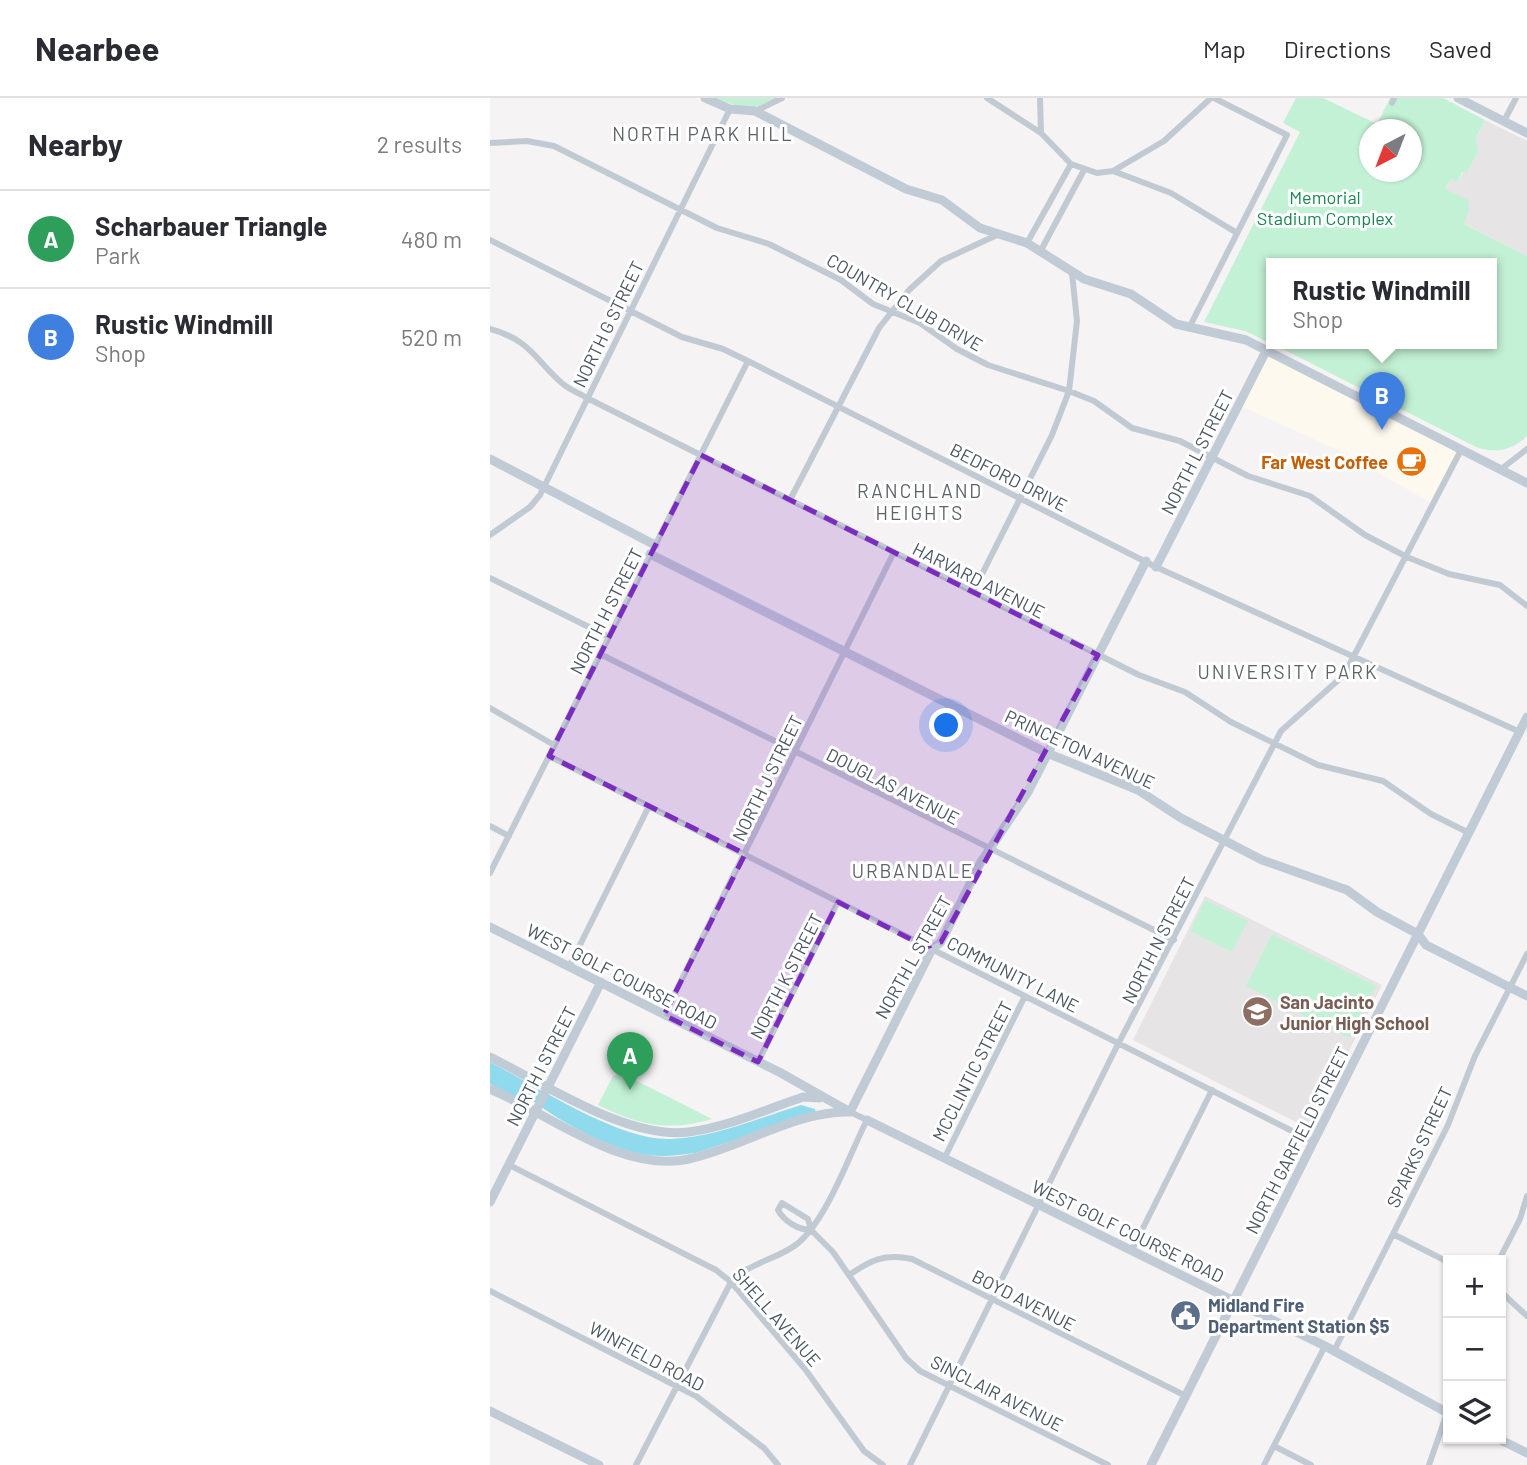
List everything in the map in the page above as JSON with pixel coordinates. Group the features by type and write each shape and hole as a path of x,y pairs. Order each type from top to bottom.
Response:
{"street":[{"path":"705,98 730,109 755,111 906,188 942,200 980,228 1027,243 1072,274 1131,294 1176,324 1246,340 1527,483"},
{"path":"755,111 782,98"},
{"path":"987,98 1041,133 1071,164 1097,173 1114,171 1164,141 1212,98 1287,135 1189,328"},
{"path":"1040,98 1041,133"},
{"path":"1458,98 1527,133"},
{"path":"1504,121 1516,98"},
{"name":"NORTH G STREET","path":"490,535 530,507 543,487 730,109"},
{"name":"COUNTRY CLUB DRIVE","path":"490,143 527,141 554,146 717,228 769,244 841,280 873,304 920,323 957,349 988,365 1094,401 1132,428 1180,441 1248,476 1310,496 1365,535 1407,557 1449,575 1500,585 1527,606"},
{"path":"1027,243 1071,164"},
{"path":"1040,252 1084,170"},
{"path":"1114,171 1171,192 1237,233"},
{"path":"1050,202 1063,209"},
{"path":"790,500 879,328 909,290 941,261 997,235"},
{"name":"BEDFORD DRIVE","path":"490,240 682,338 723,349 748,361 1156,567 1520,732"},
{"path":"973,592 1052,435 1069,391 1077,321 1072,274"},
{"name":"HARVARD AVENUE","path":"490,329 518,340 538,355 564,385 587,397 1098,655 1139,675 1185,692 1231,722 1274,744 1318,765 1383,781 1431,814 1469,833"},
{"name":"NORTH L STREET","path":"1156,567 1266,351"},
{"name":"NORTH H STREET","path":"490,873 748,361"},
{"path":"1500,470 1527,449"},
{"name":"NORTH N STREET","path":"910,1465 1120,1044 1274,744 1290,721 1344,675 1461,450"},
{"name":"PRINCETON AVENUE","path":"490,459 652,550 844,652 1047,754 1138,790 1181,818 1224,840 1286,869 1343,889 1418,934 1426,945 1527,996"},
{"name":"NORTH J STREET","path":"664,1015 894,552"},
{"name":"NORTH L STREET","path":"850,1112 932,949 942,942 989,850 1027,792 1146,561"},
{"path":"490,578 608,637"},
{"name":"DOUGLAS AVENUE","path":"600,654 1174,940"},
{"path":"490,708 554,746"},
{"name":"NORTH GARFIELD STREET","path":"1151,1465 1527,717"},
{"name":"COMMUNITY LANE","path":"549,756 1314,1142"},
{"path":"569,967 649,806"},
{"path":"490,826 509,836"},
{"name":"NORTH K STREET","path":"758,1062 838,902"},
{"name":"WEST GOLF COURSE ROAD","path":"490,927 758,1062 850,1112"},
{"name":"SPARKS STREET","path":"1264,1465 1393,1234 1448,1125 1475,1056 1527,954"},
{"name":"NORTH I STREET","path":"490,1202 601,982"},
{"name":"MCCLINTIC STREET","path":"944,1159 1025,996"},
{"path":"490,1057 547,1088 619,1121 655,1132 693,1131 803,1097 823,1099 867,1120 811,1230 795,1245 741,1271 731,1282 636,1465"},
{"path":"490,1089 537,1110 612,1150 656,1161 692,1159 815,1117 850,1112"},
{"path":"1132,1250 1212,1090"},
{"name":"WEST GOLF COURSE ROAD","path":"867,1120 1330,1348 1443,1410"},
{"name":"SHELL AVENUE","path":"509,1165 716,1269 731,1282 805,1369 864,1451 883,1465"},
{"path":"1502,1255 1520,1219 1527,1196"},
{"name":"SINCLAIR AVENUE","path":"811,1230 802,1230 782,1216 779,1206 786,1203 808,1219 811,1230 833,1252 906,1358 920,1371 1108,1465"},
{"path":"1393,1234 1443,1259"},
{"name":"BOYD AVENUE","path":"849,1275 874,1258 895,1255 912,1259 1186,1396"},
{"name":"WINFIELD ROAD","path":"490,1291 676,1385 764,1448 778,1465"},
{"path":"1506,1297 1527,1316"},
{"path":"490,1411 599,1465"},
{"path":"1429,1465 1443,1427"},
{"path":"1506,1442 1526,1449"},
{"path":"1273,1446 1311,1465"}],"highlighted area":[{"path":"701,455 1098,655 941,942 926,947 838,902 758,1062 664,1015 745,854 549,756"}],"shaded area":[{"path":"1485,120 1527,141 1527,256 1463,223 1469,211 1445,190 1451,179 1458,182 1463,172 1467,173 1478,152 1476,139"},
{"path":"1266,351 1460,450 1433,504 1338,450 1238,405"},
{"name":"San Jacinto Junior High School","path":"1205,896 1382,985 1310,1129 1133,1040"}],"green space":[{"path":"716,98 777,98 762,106 747,107"},
{"name":"Memorial Stadium Complex","path":"1296,98 1323,98 1367,119 1359,119 1359,182 1422,182 1422,119 1380,119 1390,98 1443,98 1485,120 1476,138 1478,152 1467,173 1462,172 1458,182 1451,179 1445,189 1468,200 1469,211 1464,224 1527,256 1527,436 1521,441 1497,450 1476,447 1283,349 1497,349 1497,258 1266,258 1266,341 1245,331 1204,322 1300,132 1283,123"},
{"path":"1205,900 1248,921 1232,952 1190,931"},
{"path":"1272,934 1376,986 1349,1038 1246,986"},
{"path":"621,1073 712,1119 667,1126 640,1122 598,1105 613,1076"}],"water":[{"path":"490,1062 579,1111 628,1132 651,1138 671,1139 704,1135 801,1105 815,1109 816,1113 696,1153 648,1155 599,1140 533,1101 528,1103 490,1084"}],"place":[{"name":"Rustic Windmill","path":"1382,430"},
{"name":"Far West Coffee","path":"1411,462"},
{"name":"San Jacinto Junior High School","path":"1257,1012"},
{"name":"Scharbauer Triangle","path":"630,1090"},
{"name":"Midland Fire Department Station $5","path":"1185,1315"}],"district":[{"name":"NORTH PARK HILL","path":"703,133"},
{"name":"RANCHLAND HEIGHTS","path":"920,501"},
{"name":"UNIVERSITY PARK","path":"1288,671"},
{"name":"URBANDALE","path":"913,870"}]}
